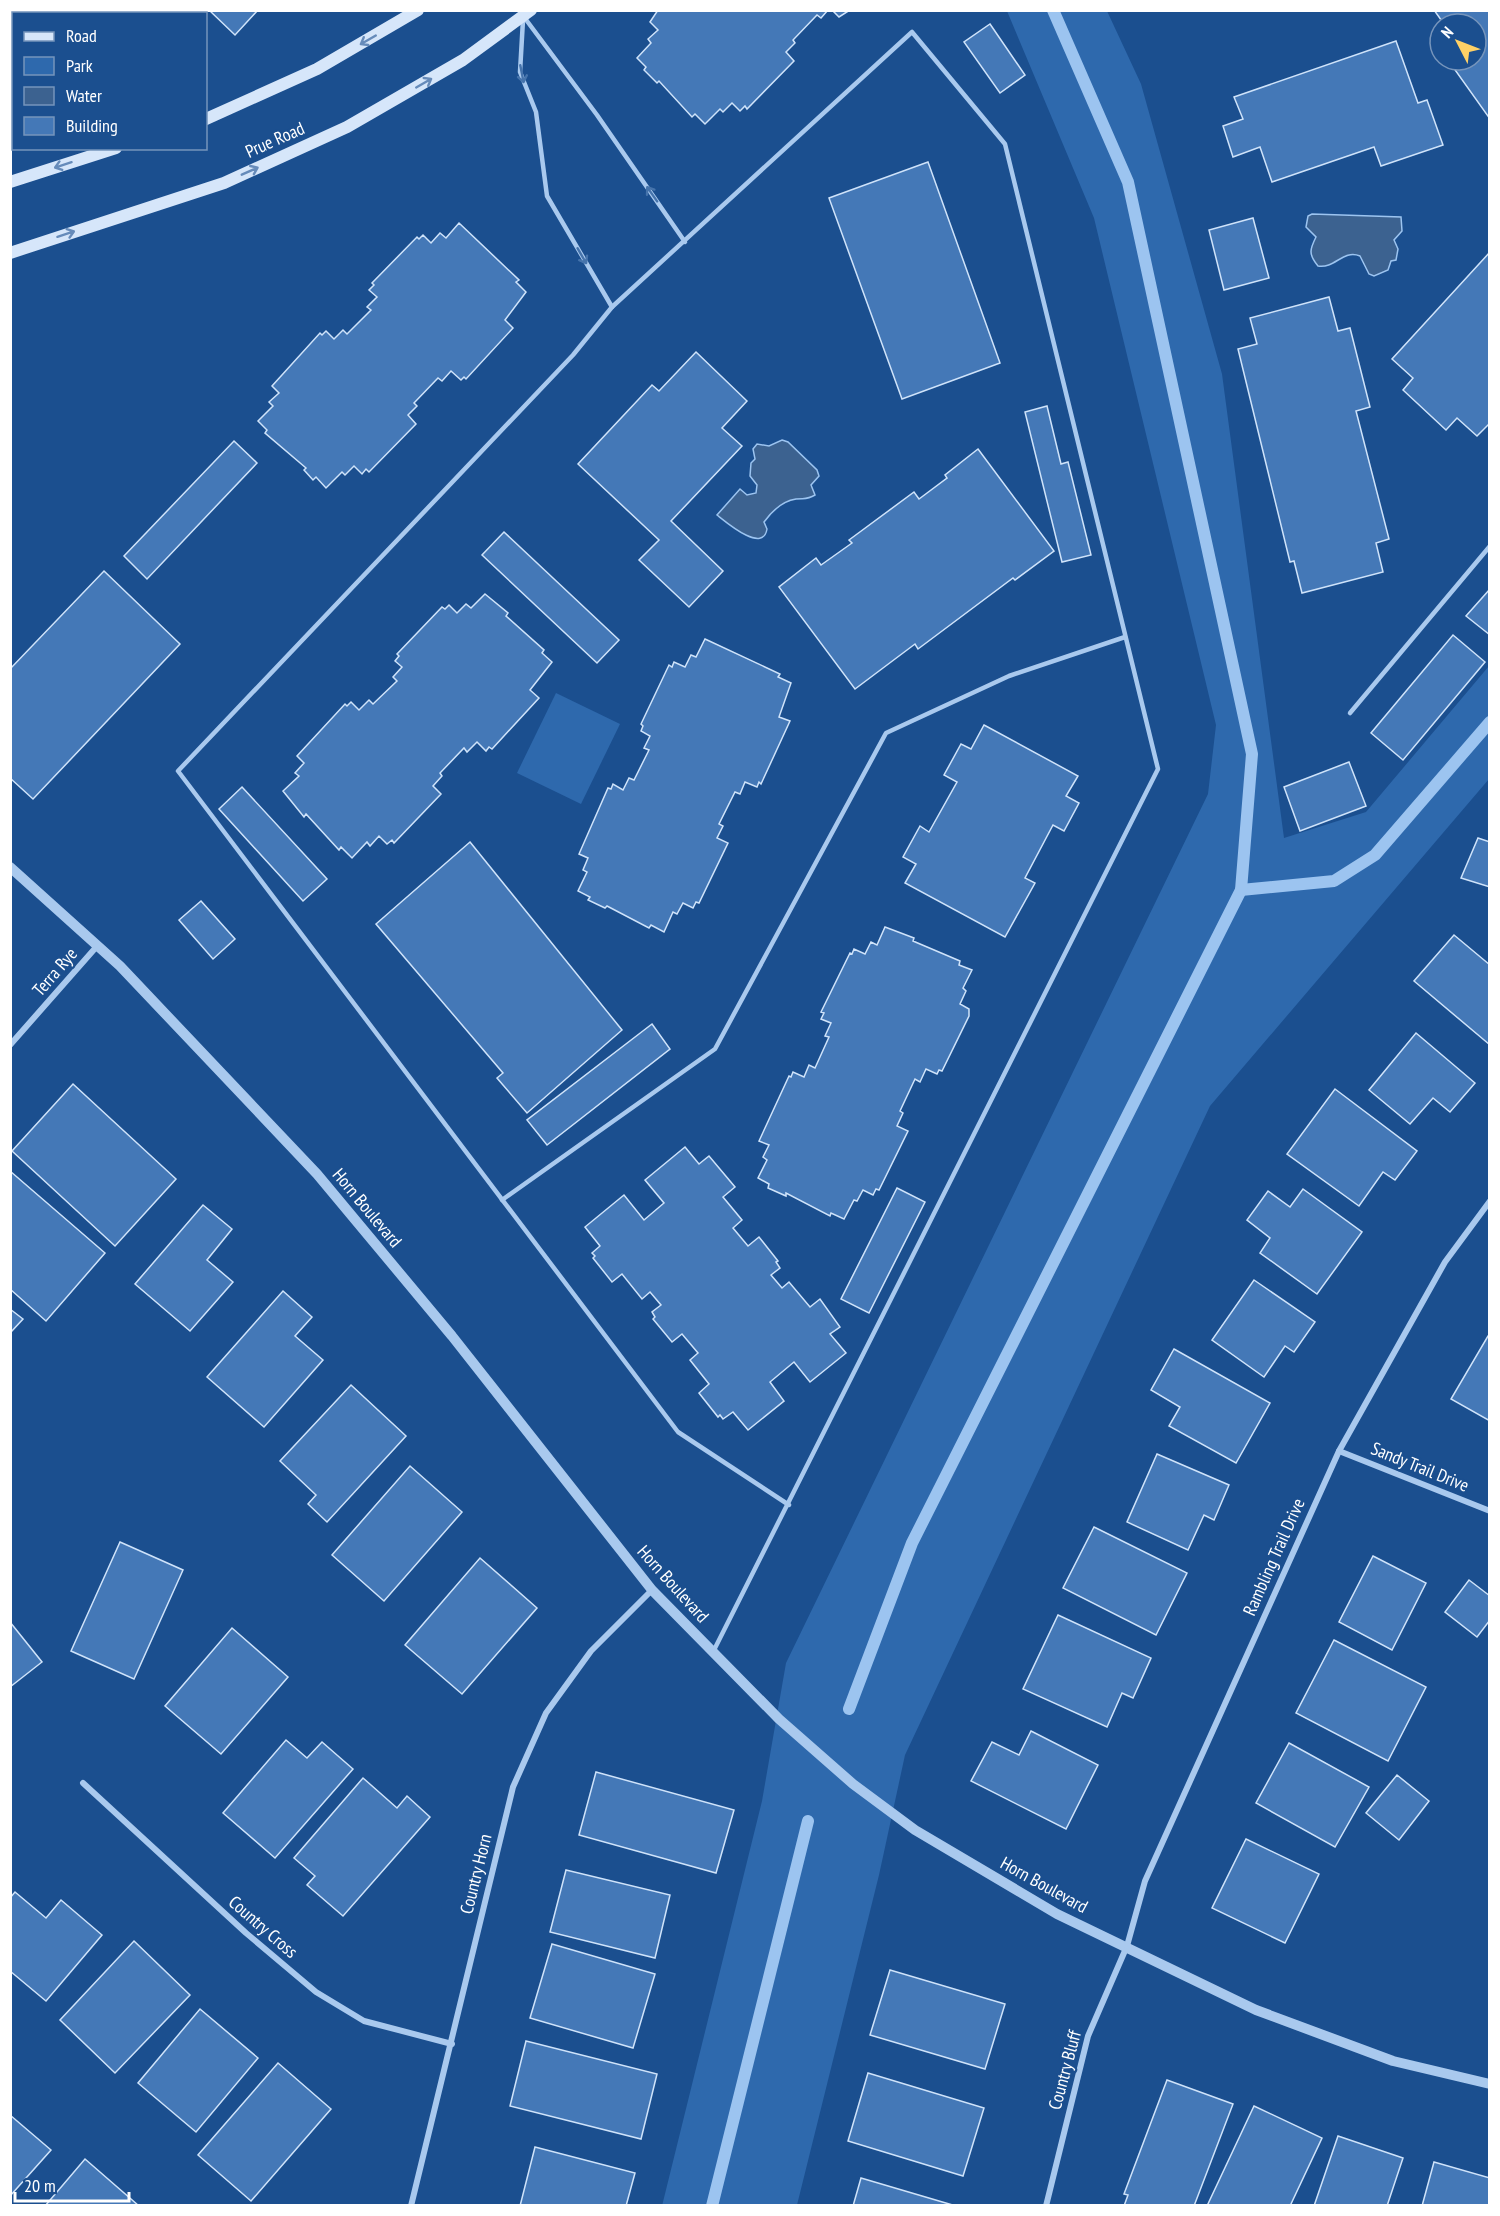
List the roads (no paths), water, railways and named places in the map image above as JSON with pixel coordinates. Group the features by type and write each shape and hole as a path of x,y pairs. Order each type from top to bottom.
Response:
{"main road":[{"path":"207,119 317,69 418,10"},
{"name":"Prue Road","path":"10,253 224,183 346,127 463,60 526,12"},
{"path":"10,182 110,150"}],"street":[{"name":"Horn Boulevard","path":"10,867 128,974 317,1174 452,1336 652,1590 779,1719 853,1784 915,1830 1057,1914 1256,2010 1393,2061 1490,2084"},
{"name":"Terra Rye","path":"10,1045 98,945"},
{"name":"Rambling Trail Drive","path":"1127,1946 1145,1881 1339,1451 1445,1262 1490,1201"},
{"name":"Sandy Trail Drive","path":"1339,1451 1490,1511"},
{"name":"Country Horn","path":"411,2205 513,1787 546,1713 591,1651 652,1590"},
{"name":"Country Cross","path":"83,1783 246,1934 316,1992 364,2021 452,2044"},
{"name":"Country Bluff","path":"1046,2205 1088,2036 1127,1946"}],"lane":[{"path":"526,12 685,242"},
{"path":"526,12 520,72 536,112 547,196 612,308"},
{"path":"713,1652 789,1505 1158,769 1005,144 912,32 612,308 573,355 178,771 678,1432 789,1505"},
{"path":"1350,713 1490,546"},
{"path":"502,1200 715,1049 886,733 1009,676 1125,638"}],"water":[{"path":"1312,214 1401,217 1402,231 1394,240 1398,249 1396,260 1391,261 1388,270 1374,276 1369,274 1360,256 1349,255 1329,265 1318,266 1311,252 1316,237 1306,227 1308,216"},
{"path":"782,440 788,442 817,470 819,476 811,485 815,495 782,504 764,522 767,529 764,536 752,537 717,515 740,489 747,495 756,493 757,485 750,476 751,463 755,459 753,449 757,444 769,446"}],"waterway":[{"path":"849,1709 912,1543 1241,890 1252,754 1128,182 1053,10"},
{"path":"1241,890 1334,881 1375,855 1490,722"},
{"path":"712,2206 808,1821"}]}
